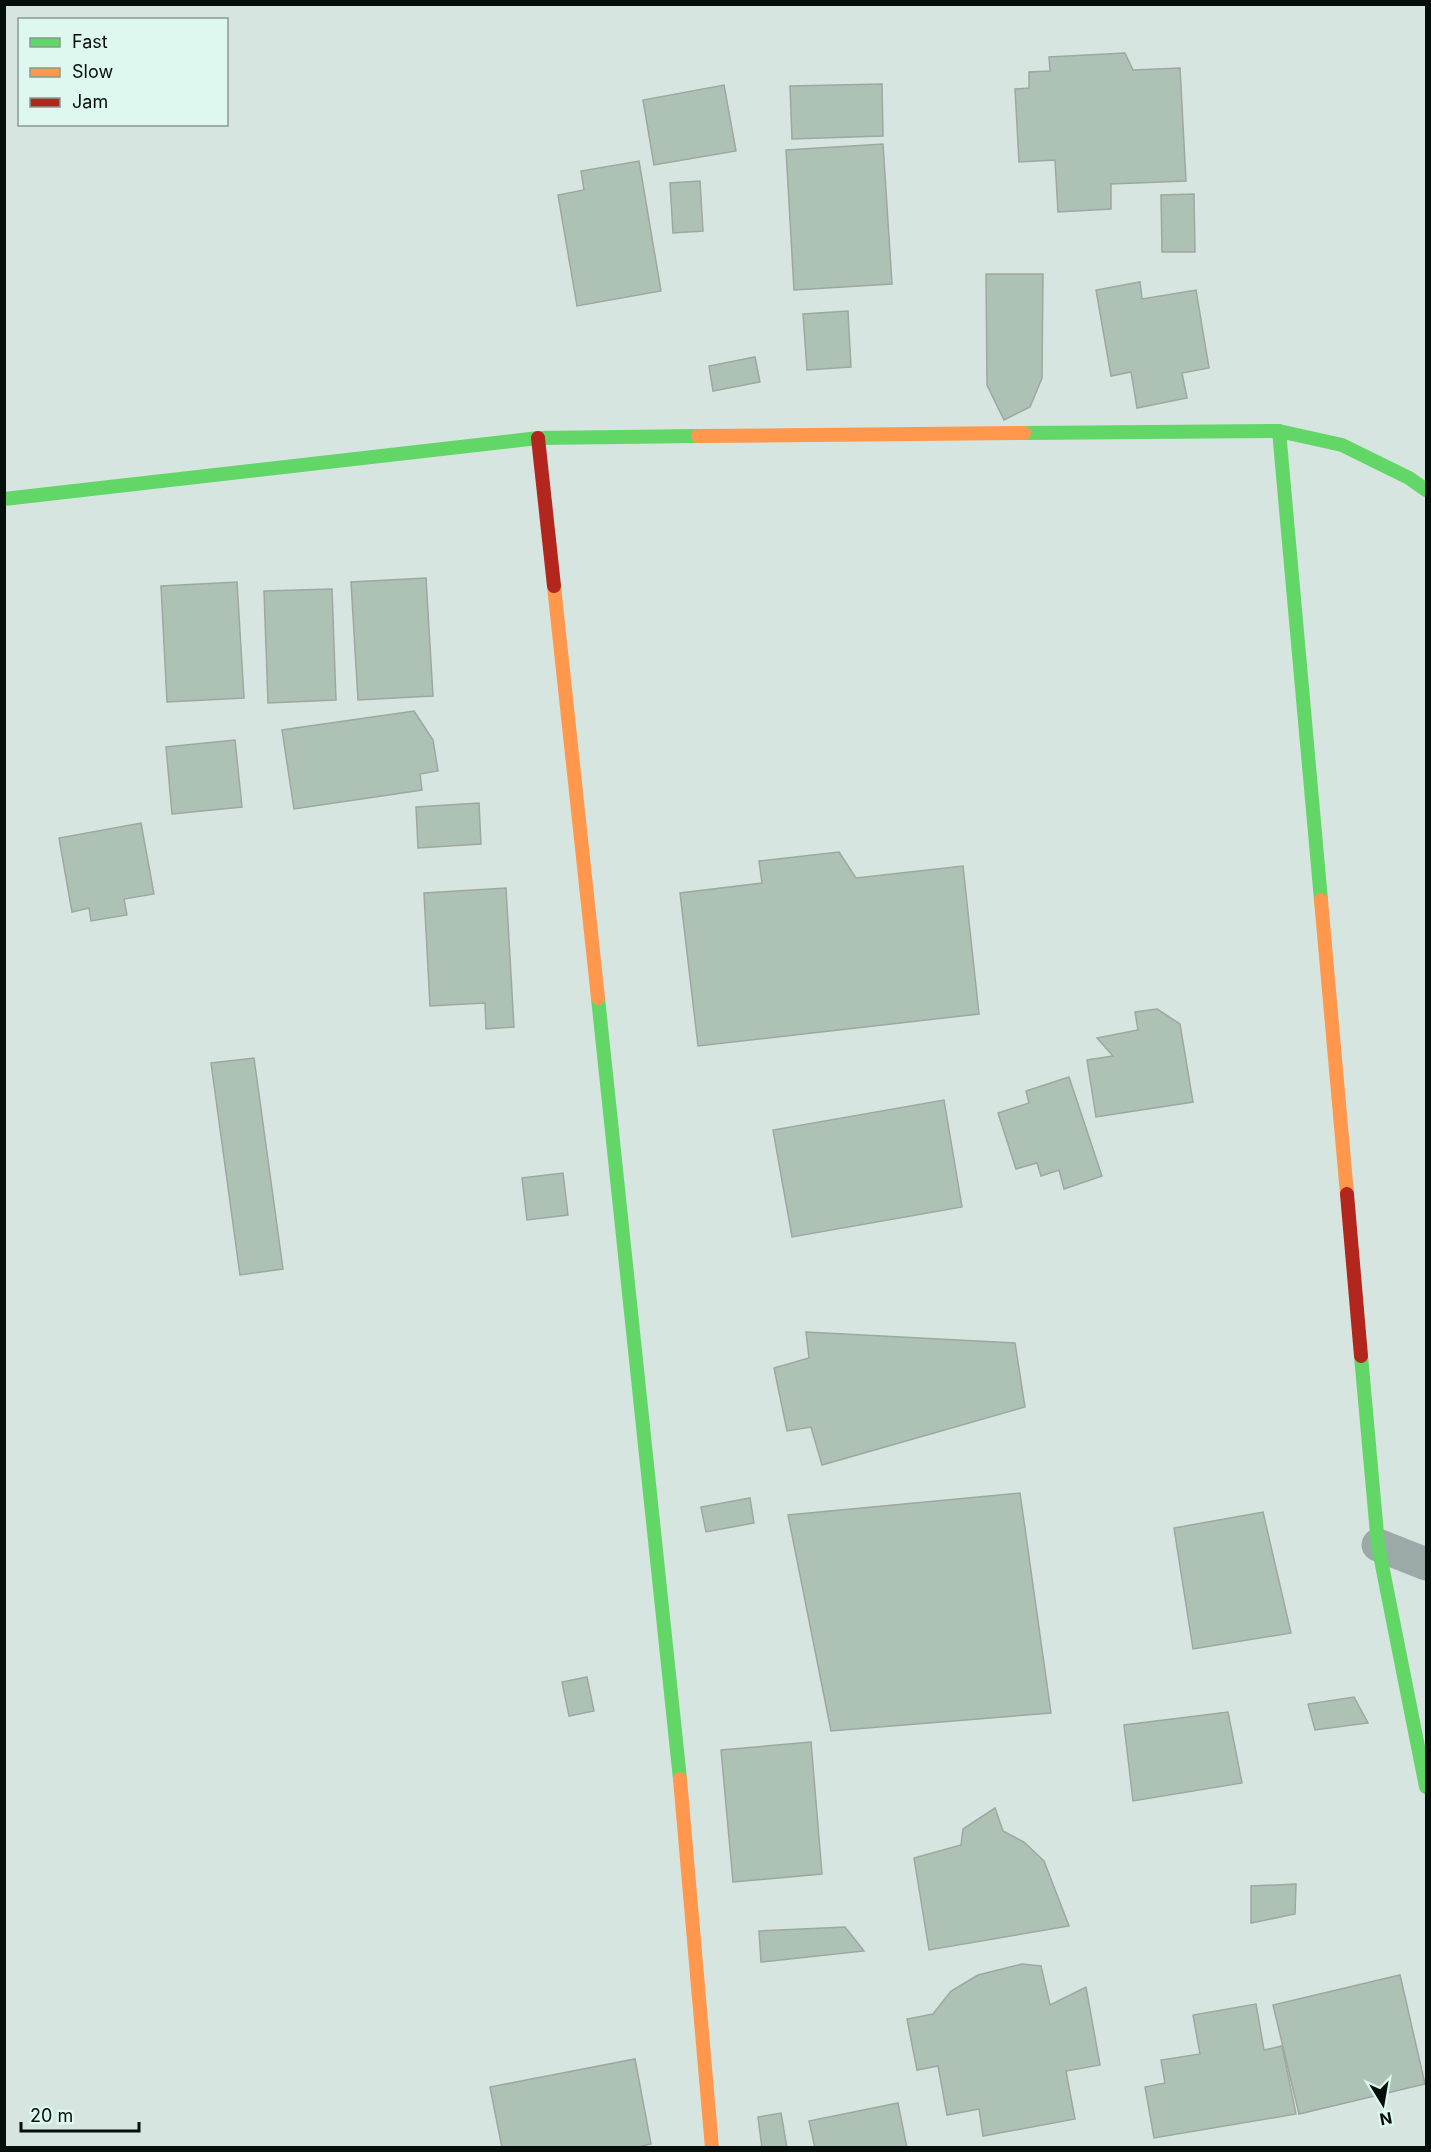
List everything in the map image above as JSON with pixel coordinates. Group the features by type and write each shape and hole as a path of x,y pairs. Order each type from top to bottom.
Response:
{"street":[{"path":"1279,431 1378,1545 1426,1787"},
{"path":"4,499 538,438 1279,431 1342,445 1409,478 1426,490"},
{"path":"538,438 677,1743 712,2148"},
{"path":"1378,1545 1426,1564"}],"building":[{"path":"1125,53 1133,70 1180,68 1186,181 1111,184 1111,209 1058,212 1055,160 1019,162 1015,89 1029,88 1029,72 1050,71 1049,57"},
{"path":"882,84 883,136 792,139 790,86"},
{"path":"724,85 736,151 654,165 643,100"},
{"path":"883,144 892,284 794,290 786,150"},
{"path":"639,161 661,291 577,306 558,195 584,190 581,171"},
{"path":"700,181 703,231 673,233 670,183"},
{"path":"1194,194 1195,252 1162,252 1161,195"},
{"path":"986,274 1043,274 1042,378 1030,407 1004,420 987,385"},
{"path":"1140,282 1142,299 1196,290 1209,368 1182,373 1187,398 1137,408 1131,372 1111,376 1096,290"},
{"path":"848,311 851,367 807,370 803,314"},
{"path":"755,357 760,382 713,391 709,366"},
{"path":"426,578 433,696 358,700 351,582"},
{"path":"237,582 244,698 167,702 161,586"},
{"path":"332,589 336,700 268,703 264,591"},
{"path":"414,711 433,740 438,771 420,774 422,790 294,809 282,730"},
{"path":"235,740 242,807 172,814 166,747"},
{"path":"479,803 481,844 418,848 416,807"},
{"path":"141,823 154,894 124,899 127,915 91,921 89,908 72,912 59,838"},
{"path":"839,852 856,878 963,866 979,1014 698,1046 680,893 762,883 759,861"},
{"path":"506,888 514,1027 486,1029 485,1003 430,1006 424,893"},
{"path":"1157,1009 1180,1024 1193,1102 1096,1117 1087,1060 1113,1056 1097,1038 1138,1030 1135,1012"},
{"path":"254,1058 283,1269 240,1275 211,1063"},
{"path":"1069,1077 1102,1176 1064,1189 1059,1170 1041,1176 1037,1163 1016,1169 998,1113 1029,1103 1026,1091"},
{"path":"944,1100 962,1207 792,1237 773,1130"},
{"path":"563,1173 568,1215 527,1220 522,1178"},
{"path":"806,1332 1015,1343 1025,1407 822,1465 811,1427 787,1431 774,1368 809,1358"},
{"path":"1020,1493 1051,1713 831,1731 788,1515"},
{"path":"750,1498 754,1523 706,1532 701,1507"},
{"path":"1263,1512 1291,1633 1193,1649 1174,1528"},
{"path":"587,1677 594,1711 569,1716 562,1682"},
{"path":"1354,1697 1368,1723 1315,1730 1308,1704"},
{"path":"1228,1712 1242,1783 1133,1801 1124,1725"},
{"path":"811,1742 822,1874 733,1882 721,1750"},
{"path":"995,1808 1003,1831 1024,1842 1044,1861 1069,1926 929,1950 914,1858 961,1845 963,1829"},
{"path":"1296,1884 1295,1914 1251,1923 1251,1886"},
{"path":"845,1927 864,1951 761,1962 759,1931"},
{"path":"1022,1964 1041,1966 1050,2005 1086,1987 1100,2065 1066,2071 1075,2119 983,2136 979,2109 947,2115 938,2066 917,2070 907,2019 933,2014 951,1991 978,1975"},
{"path":"1400,1975 1425,2084 1299,2114 1273,2005"},
{"path":"1256,2004 1264,2050 1282,2046 1296,2114 1154,2138 1145,2087 1165,2083 1161,2060 1200,2054 1193,2015"},
{"path":"635,2059 651,2144 633,2148 502,2148 490,2087"},
{"path":"898,2103 907,2148 815,2148 809,2121"},
{"path":"781,2113 787,2148 762,2148 758,2117"}],"traffic: fast":[{"path":"1279,431 1321,900"},
{"path":"1024,433 1279,431 1342,445 1409,478 1426,490"},
{"path":"4,499 538,438 698,436"},
{"path":"598,998 680,1779"},
{"path":"1361,1356 1378,1545 1426,1787"}],"traffic: slow":[{"path":"698,436 1024,433"},
{"path":"554,586 598,998"},
{"path":"1321,900 1347,1194"},
{"path":"680,1779 712,2148"}],"traffic: jam":[{"path":"538,438 554,586"},
{"path":"1347,1194 1361,1356"}]}
